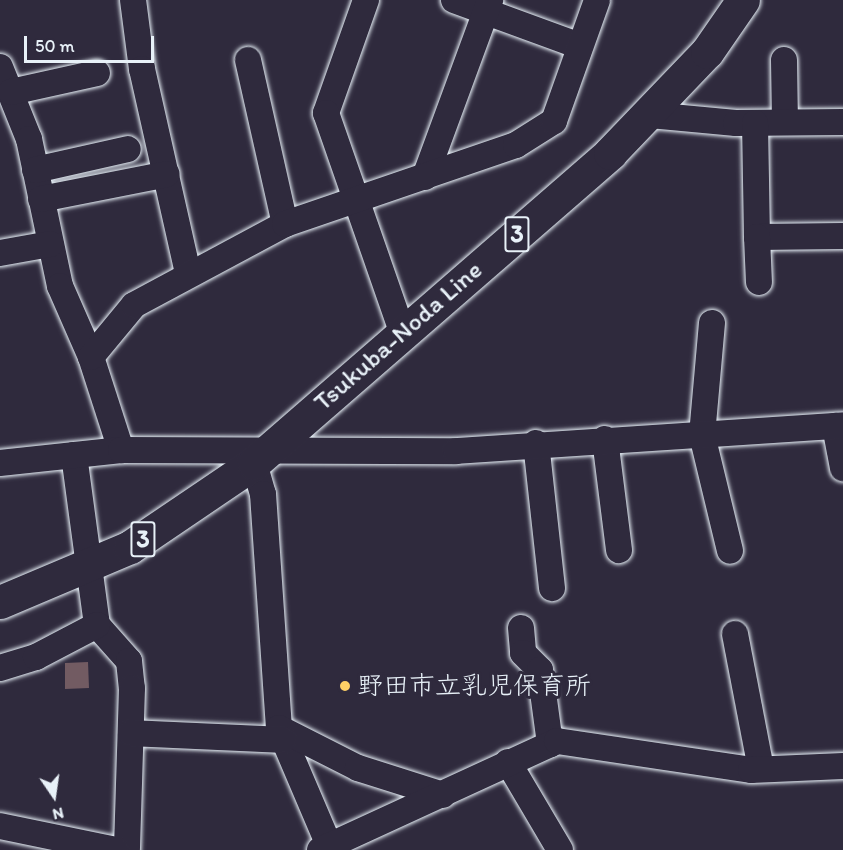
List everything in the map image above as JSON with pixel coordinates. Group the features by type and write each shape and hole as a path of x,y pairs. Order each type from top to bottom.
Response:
{"main road":[{"name":"Tsukuba-Noda Line","path":"0,602 87,567 164,527 262,455 650,115 707,52 743,0"}],"street":[{"path":"133,0 142,69 189,273"},
{"path":"366,0 326,113 354,200 402,331"},
{"path":"454,0 488,6 580,46"},
{"path":"91,357 134,305 189,273 285,224 516,145 554,121 597,0"},
{"path":"425,177 488,6"},
{"path":"248,60 285,224"},
{"path":"784,60 785,122"},
{"path":"0,67 11,92 35,170 60,286 91,357 121,450"},
{"path":"11,92 97,73"},
{"path":"650,115 755,123 843,122"},
{"path":"755,123 759,282"},
{"path":"35,170 128,149"},
{"path":"41,199 167,174"},
{"path":"757,237 843,236"},
{"path":"0,253 50,244"},
{"path":"712,323 702,435 730,551"},
{"path":"0,463 121,450 262,455 370,454 839,426 843,468"},
{"path":"605,439 619,550"},
{"path":"536,443 552,588"},
{"path":"74,454 87,567 97,625 129,661 130,733 126,850"},
{"path":"262,455 281,734 331,847 550,744 761,769 843,766"},
{"path":"0,668 36,657 97,625"},
{"path":"521,628 523,652 540,670 550,744"},
{"path":"735,634 761,769"},
{"path":"130,733 281,734 358,768 443,795"},
{"path":"508,762 561,850"},
{"path":"0,826 116,850"}],"building":[{"path":"88,662 89,688 65,689 65,663"}],"place":[{"name":"野田市立乳児保育所","path":"345,686"}]}
